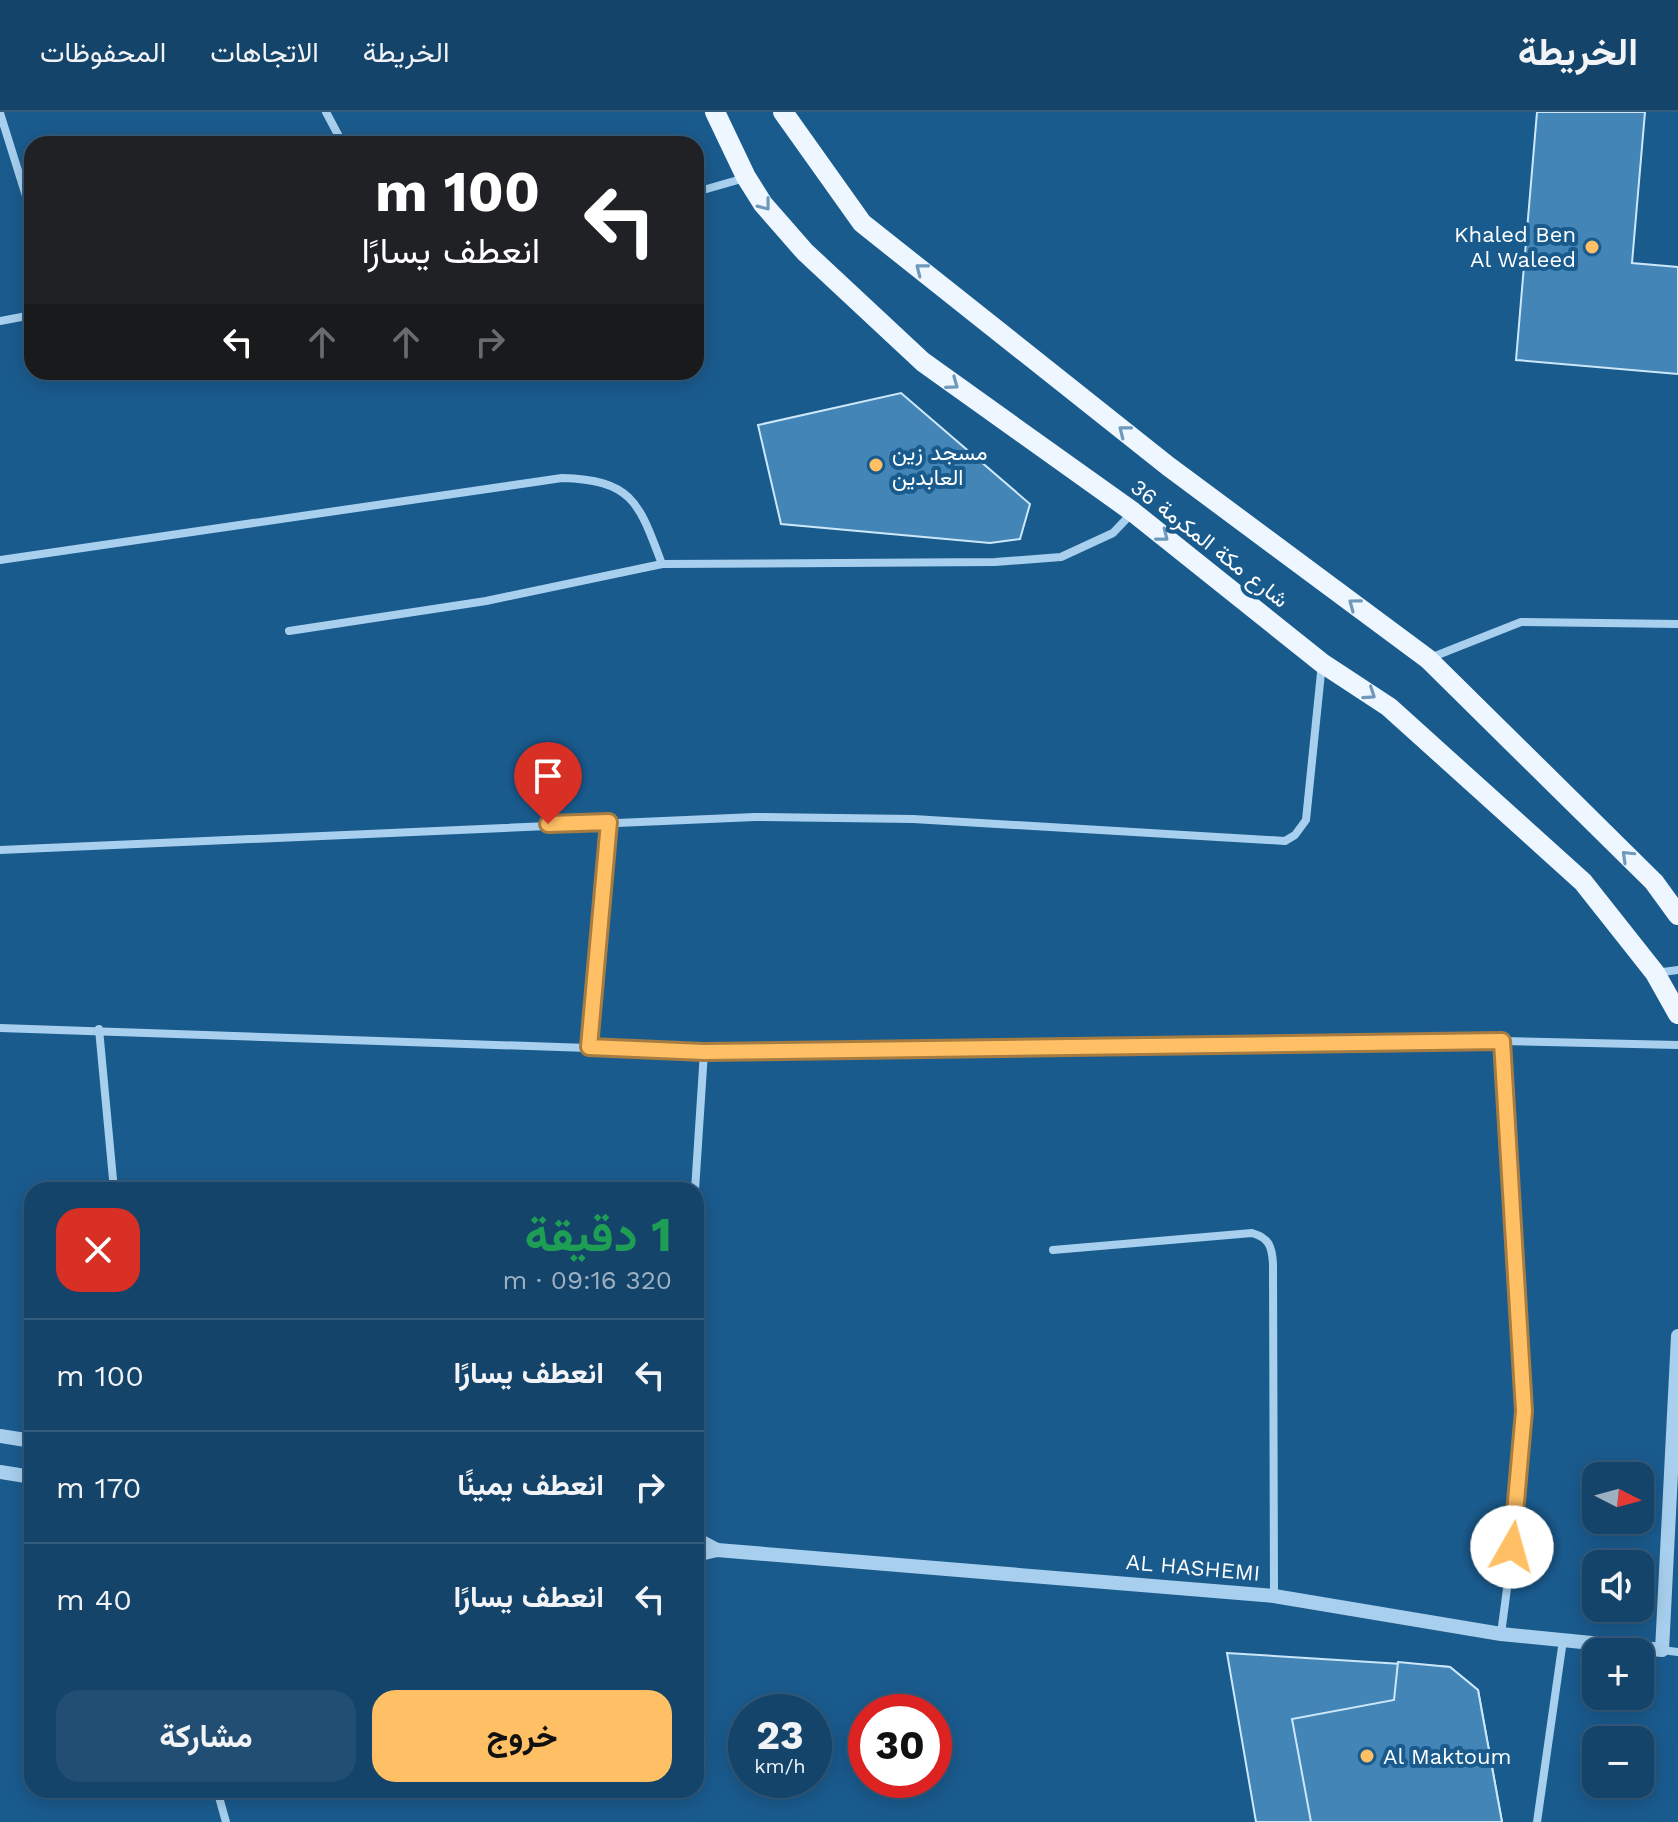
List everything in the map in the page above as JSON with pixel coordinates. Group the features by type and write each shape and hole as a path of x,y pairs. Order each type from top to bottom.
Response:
{"main road":[{"name":"شارع مكة المكرمة 36","path":"715,112 746,177 763,204 805,252 923,362 1133,512 1322,663 1389,707 1583,882 1655,973 1678,1014"},
{"name":"شارع مكة المكرمة 36","path":"783,112 862,223 1168,466 1428,659 1654,882 1678,915"}],"street":[{"path":"326,112 339,136"},
{"path":"0,113 24,190"},
{"path":"704,190 746,177"},
{"path":"0,321 24,316"},
{"path":"0,560 562,478 596,479 623,490 646,521 662,564"},
{"path":"289,631 486,601 662,564 995,562 1061,557 1113,533 1133,512"},
{"path":"1428,659 1521,622 1678,624"},
{"path":"0,850 755,817 913,819 1285,841 1295,835 1306,820 1322,663"},
{"path":"589,1047 609,822"},
{"path":"1655,973 1678,970"},
{"path":"0,1028 704,1052 1502,1041 1678,1045"},
{"path":"99,1029 113,1182"},
{"path":"1501,1634 1520,1490 1524,1411 1502,1041"},
{"path":"696,1182 704,1052"},
{"path":"1053,1250 1252,1233 1264,1236 1270,1243 1273,1264 1274,1596"},
{"path":"1678,1336 1662,1650 1678,1652"},
{"path":"0,1436 24,1440"},
{"path":"0,1472 24,1476"},
{"name":"AL HASHEMI","path":"704,1543 717,1550"},
{"name":"AL HASHEMI","path":"704,1553 717,1550 1274,1596 1501,1634 1662,1650"},
{"path":"1537,1822 1563,1640"},
{"path":"219,1798 226,1822"}],"building":[{"name":"Khaled Ben Al Waleed","path":"1537,112 1645,112 1632,263 1678,267 1678,374 1516,360"},
{"name":"مسجد زين العابدين","path":"901,393 1030,504 1020,539 990,543 781,524 758,425"},
{"name":"Al Maktoum","path":"1227,1653 1450,1667 1478,1690 1502,1822 1256,1822"},
{"name":"Al Maktoum","path":"1398,1662 1450,1667 1478,1690 1502,1822 1311,1822 1292,1719 1394,1700"}],"place":[{"name":"Khaled Ben Al Waleed","path":"1592,247"},
{"name":"مسجد زين العابدين","path":"876,465"},
{"name":"Al Maktoum","path":"1367,1756"}],"route":[{"path":"548,824 609,822 589,1047 704,1052 1502,1041 1524,1411 1520,1490 1512,1547"}]}
